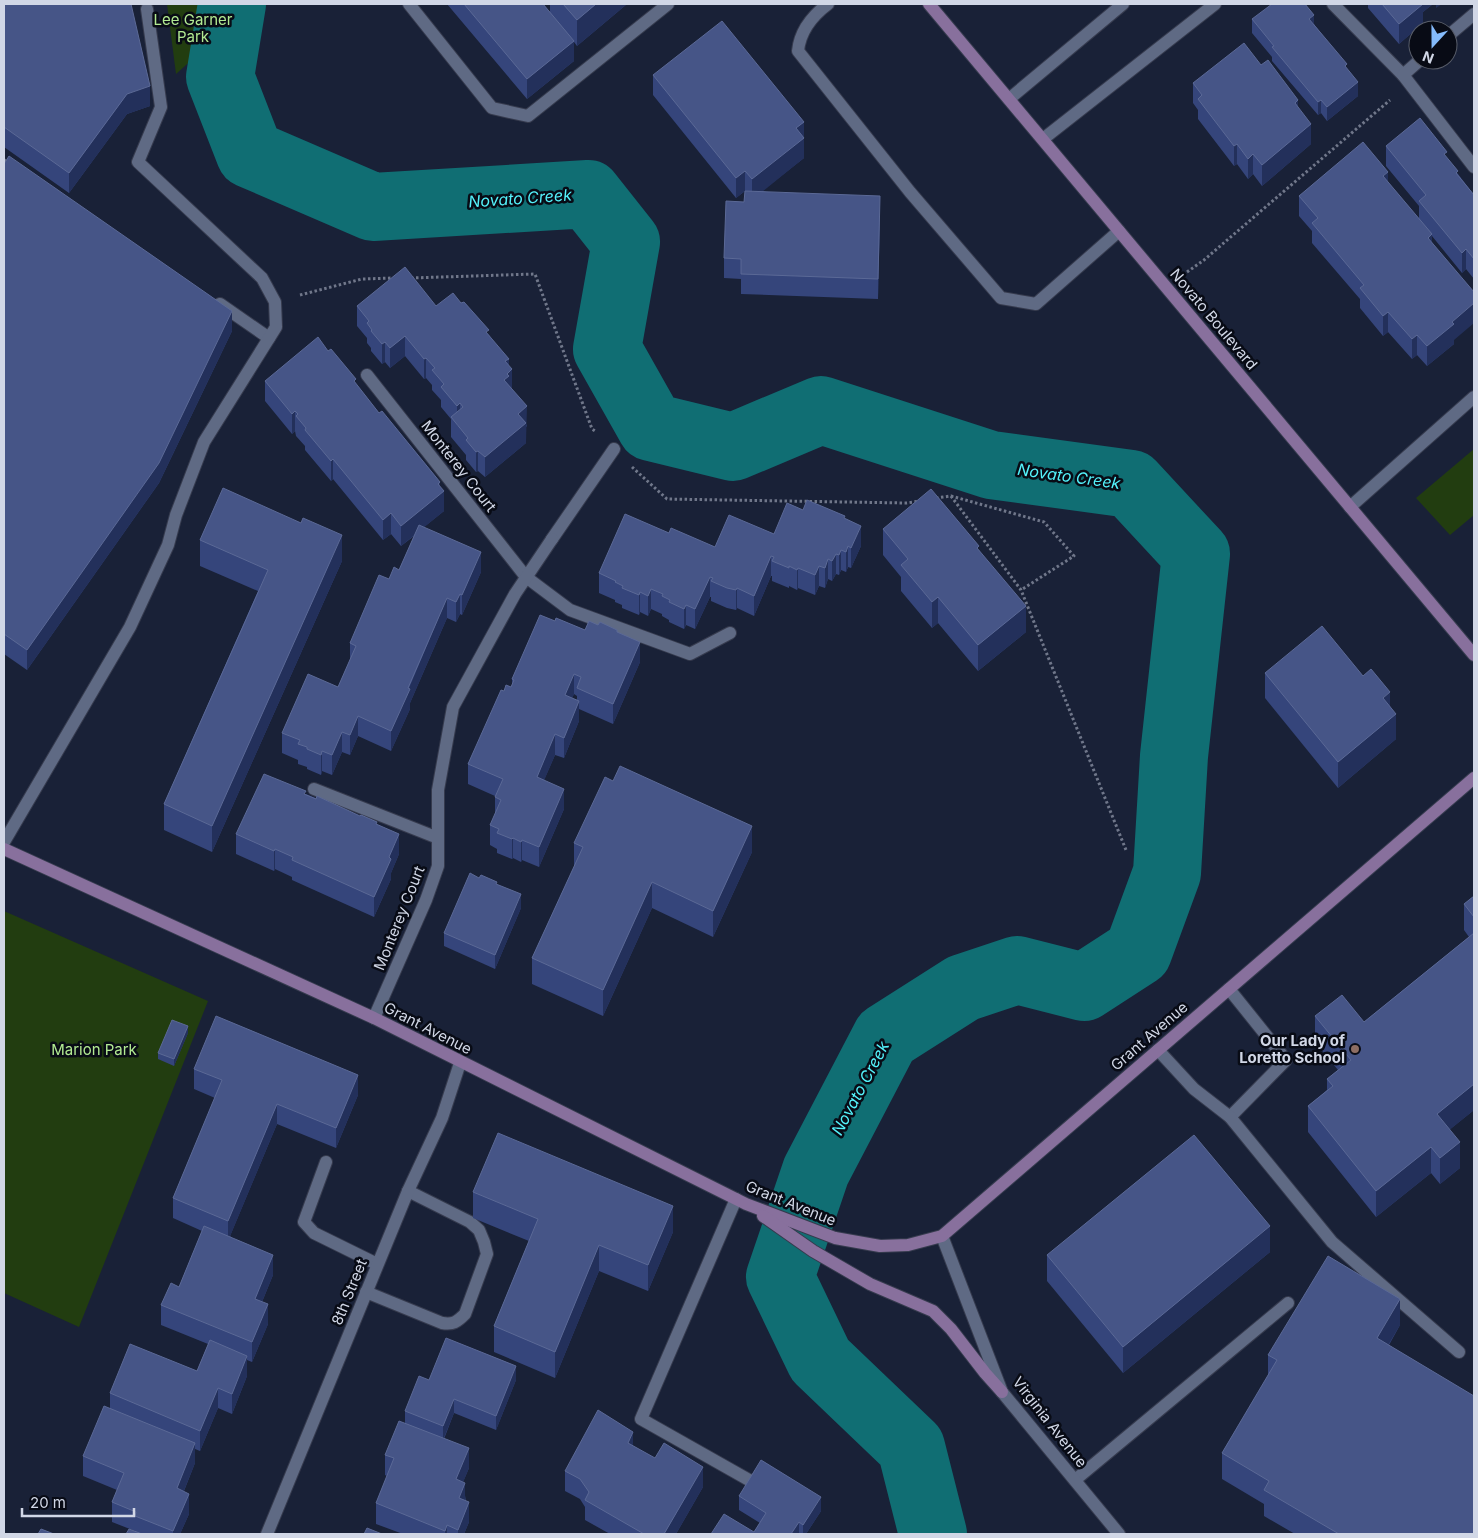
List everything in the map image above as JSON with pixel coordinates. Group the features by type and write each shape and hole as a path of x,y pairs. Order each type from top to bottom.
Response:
{"street":[{"path":"409,4 492,108 528,116 668,4"},
{"path":"828,4 815,14 803,32 798,51 910,192 1001,298 1036,304 1119,231"},
{"name":"Novato Boulevard","path":"929,4 1474,656"},
{"path":"1008,99 1124,4"},
{"path":"1042,139 1214,4"},
{"path":"1333,4 1406,79 1472,160"},
{"path":"4,842 130,628 168,545 176,515 204,442 276,327 275,302 262,278 138,162 161,107 147,9"},
{"path":"1458,28 1474,14"},
{"path":"1406,79 1413,70"},
{"path":"212,299 269,338"},
{"name":"Monterey Court","path":"367,375 526,578 570,610 690,654 730,633"},
{"path":"1350,507 1474,397"},
{"name":"Monterey Court","path":"374,1018 426,900 438,866 438,790 453,707 515,594 614,449"},
{"name":"Grant Avenue","path":"4,849 374,1018 460,1063 741,1202 835,1238 880,1246 908,1245 942,1236 1474,778"},
{"path":"314,789 438,838"},
{"path":"1229,989 1286,1060 1230,1117"},
{"path":"1158,1050 1194,1089 1230,1117 1332,1242 1459,1352"},
{"name":"8th Street","path":"268,1534 377,1264 408,1190 442,1118 460,1063"},
{"path":"326,1162 304,1222 314,1233 377,1264"},
{"path":"366,1292 450,1325 458,1321 464,1314 487,1254 484,1242 478,1230 470,1222 408,1190"},
{"path":"749,1480 641,1419 741,1202 813,1251 870,1284 933,1311 952,1329 985,1373 1002,1392"},
{"name":"Virginia Avenue","path":"942,1236 1002,1392 1119,1534"},
{"path":"1074,1480 1288,1303"}],"path":[{"path":"1166,287 1204,260 1406,79"},
{"path":"4,162 6,157 14,163"},
{"path":"410,278 535,274 592,429 667,499 907,503 925,500"},
{"path":"275,302 362,279 400,278"},
{"path":"933,499 951,496 1044,522 1074,556 1021,590"},
{"path":"951,496 1021,590 1126,850"}],"green space":[{"name":"Lee Garner Park","path":"167,4 254,4 176,74"},
{"path":"1474,449 1474,515 1450,535 1416,498"},
{"name":"Marion Park","path":"4,911 208,1001 79,1327 4,1293"}],"building":[{"path":"4,4 131,4 150,86 127,94 69,173 4,127"},
{"path":"464,4 543,4 574,41 527,79"},
{"path":"563,4 596,4 577,20"},
{"path":"1272,4 1305,4 1314,15 1309,19 1347,64 1345,66 1358,82 1327,107 1321,100 1318,102 1272,47 1274,46 1252,19"},
{"path":"1382,4 1423,4 1399,24"},
{"path":"722,21 804,122 796,128 804,138 752,179 745,171 736,178 653,75"},
{"path":"1244,43 1261,65 1268,60 1298,100 1295,103 1311,124 1262,165 1253,154 1248,159 1237,144 1234,146 1198,99 1202,95 1193,83"},
{"path":"1420,118 1447,152 1444,154 1458,171 1456,173 1474,195 1474,259 1466,249 1462,253 1419,201 1426,195 1386,146"},
{"path":"1363,142 1388,172 1383,176 1432,234 1428,238 1474,292 1474,303 1452,322 1454,324 1427,346 1417,335 1412,339 1388,312 1383,316 1360,288 1364,285 1312,223 1318,218 1299,196"},
{"path":"9,156 232,311 159,463 27,650 4,634 4,164"},
{"path":"745,191 880,196 878,279 741,274 741,259 724,258 726,201 744,202"},
{"path":"405,267 436,306 453,293 461,303 464,302 489,330 486,332 509,359 505,361 512,369 507,374 509,376 504,380 527,406 518,414 526,423 485,457 478,451 476,452 466,440 468,438 451,417 463,407 460,403 457,406 441,387 444,384 432,370 435,368 426,358 424,359 405,336 390,348 385,342 382,344 371,331 367,323 369,321 357,306"},
{"path":"318,337 328,351 331,349 356,379 354,381 379,413 382,411 440,482 438,484 444,491 401,526 391,513 383,520 333,459 331,461 305,430 306,428 296,416 298,414 295,411 292,414 265,381"},
{"path":"223,488 301,523 303,518 342,535 212,826 164,804 268,570 200,540"},
{"path":"931,489 1026,606 978,645 938,597 932,602 901,565 908,559 883,529"},
{"path":"807,500 845,516 844,518 861,526 851,548 848,546 846,552 841,550 839,555 836,554 832,561 828,559 825,568 819,566 815,575 772,561 774,557 771,556 754,596 737,588 736,590 727,588 711,581 713,578 710,577 695,609 686,605 684,609 669,602 670,600 662,596 663,594 651,589 648,596 640,592 639,595 622,588 623,586 616,581 599,573 625,514 669,533 671,528 715,547 729,515 774,534 787,503 803,510"},
{"path":"419,525 481,552 462,595 460,594 456,602 447,598 391,731 358,716 350,735 342,732 332,755 322,751 321,755 307,749 307,747 298,744 300,740 282,733 308,674 338,687 356,646 350,643 379,575 389,579 394,567 399,570"},
{"path":"540,615 555,621 556,618 585,630 589,621 598,625 600,622 640,642 613,704 577,688 581,677 574,674 565,695 579,701 564,738 555,734 537,777 564,789 539,847 497,833 499,829 490,825 501,800 495,797 503,779 468,764 501,690 504,691 506,685 511,687 514,680 512,679"},
{"path":"1322,626 1363,676 1371,669 1390,692 1383,698 1396,714 1338,762 1265,673"},
{"path":"620,766 752,826 713,911 652,882 603,990 532,958 583,847 574,843 605,777 613,781"},
{"path":"264,774 306,791 304,794 316,799 317,796 377,822 376,824 399,834 389,857 391,859 374,897 292,860 293,857 275,849 274,851 236,834"},
{"path":"470,873 479,878 481,875 497,882 496,884 521,894 495,955 444,933"},
{"path":"1474,896 1474,917 1464,904"},
{"path":"1474,933 1474,1084 1437,1114 1460,1142 1440,1158 1431,1147 1376,1191 1308,1106 1333,1086 1327,1079 1351,1060 1315,1016 1342,995 1364,1022"},
{"path":"216,1016 358,1075 336,1128 277,1104 228,1221 173,1198 222,1080 194,1069"},
{"path":"172,1020 188,1026 174,1059 158,1053"},
{"path":"498,1133 673,1206 648,1265 599,1245 555,1352 494,1326 538,1219 473,1192"},
{"path":"1194,1135 1270,1226 1123,1347 1047,1255"},
{"path":"204,1226 273,1255 255,1299 268,1304 252,1342 161,1305 171,1283 179,1287"},
{"path":"1328,1256 1400,1299 1377,1338 1474,1396 1474,1534 1339,1534 1264,1490 1269,1481 1222,1453 1277,1360 1268,1355"},
{"path":"446,1338 516,1366 496,1416 454,1399 443,1426 405,1411 419,1376 429,1380"},
{"path":"210,1340 247,1356 232,1394 218,1388 200,1431 110,1393 130,1344 197,1371"},
{"path":"104,1406 195,1443 177,1488 189,1494 173,1531 135,1516 136,1512 112,1502 124,1473 83,1456"},
{"path":"598,1410 633,1432 628,1443 655,1458 664,1443 703,1467 664,1534 644,1534 585,1500 589,1492 580,1479 565,1471"},
{"path":"399,1421 469,1448 456,1479 465,1483 459,1498 469,1502 458,1530 447,1525 445,1531 376,1503 394,1458 385,1455"},
{"path":"761,1460 821,1497 803,1525 799,1522 791,1534 711,1534 724,1514 754,1532 766,1513 739,1496"},
{"path":"367,1528 382,1534 364,1534"},
{"path":"41,1529 54,1534 38,1534"},
{"path":"129,1529 142,1534 126,1534"}],"waterway":[{"name":"Novato Creek","path":"232,4 220,77 250,154 373,207 588,194 626,242 607,349 651,427 733,447 821,410 991,465 1131,484 1196,554 1174,756 1167,873 1138,952 1084,987 1017,970 963,988 886,1037 816,1171 780,1277 820,1360 911,1447 933,1534"}],"place":[{"name":"Our Lady of Loretto School","path":"1355,1049"}]}
